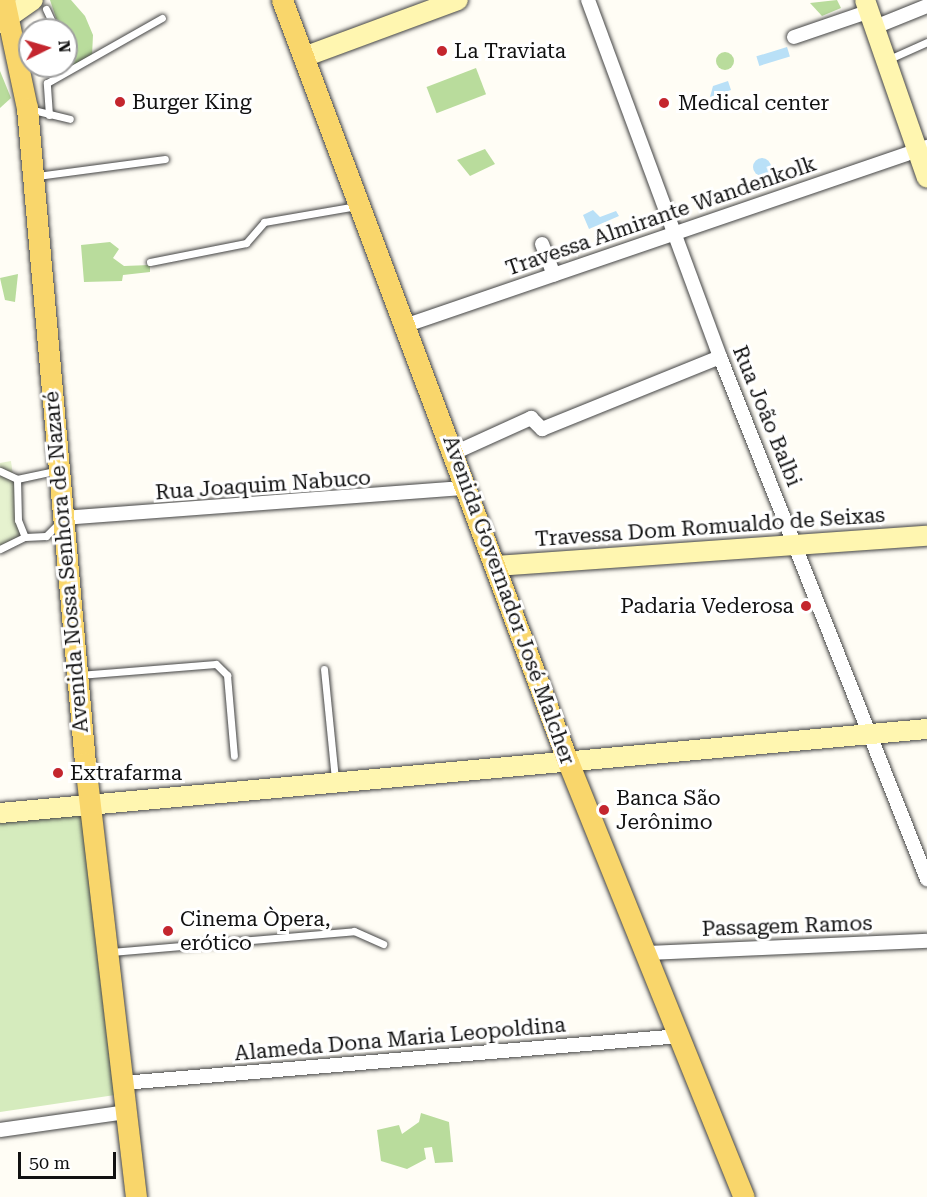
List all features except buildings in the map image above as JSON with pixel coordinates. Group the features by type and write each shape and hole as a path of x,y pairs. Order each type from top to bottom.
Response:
{"main road":[{"name":"Avenida Governador José Malcher","path":"282,0 407,325 568,762 649,953 744,1197"},
{"name":"Avenida Nossa Senhora de Nazaré","path":"4,14 27,108 76,675 136,1197"}],"street":[{"path":"304,57 458,0"},
{"name":"Rua João Balbi","path":"588,0 720,357 927,879"},
{"path":"4,14 40,4"},
{"path":"794,37 870,13 927,6"},
{"path":"870,13 922,149 927,178"},
{"name":"Travessa Almirante Wandenkolk","path":"407,325 922,149"},
{"path":"542,244 554,275"},
{"path":"454,453 531,418 542,429 720,357"},
{"name":"Rua Joaquim Nabuco","path":"63,518 466,488"},
{"name":"Travessa Dom Romualdo de Seixas","path":"495,566 927,536"},
{"path":"0,813 927,729"},
{"name":"Passagem Ramos","path":"649,953 927,941"},
{"name":"Alameda Dona Maria Leopoldina","path":"123,1083 680,1036"},
{"path":"0,1130 126,1112"}],"lane":[{"path":"40,4 49,18"},
{"path":"78,62 162,18"},
{"path":"887,60 927,42"},
{"path":"49,115 46,86 54,78"},
{"path":"27,108 49,115 70,118"},
{"path":"32,177 165,159"},
{"path":"150,262 246,243 264,222 360,205"},
{"path":"0,471 17,479 57,470"},
{"path":"17,479 18,520 25,537"},
{"path":"0,549 25,537 46,536 63,518"},
{"path":"76,675 216,664 227,675 234,756"},
{"path":"324,669 335,782"},
{"path":"107,952 354,931 383,944"}],"green space":[{"path":"50,0 71,0 85,16 93,35 92,56 78,63 78,18 56,18"},
{"path":"837,0 841,8 822,16 810,3"},
{"path":"725,52 731,55 734,61 731,67 725,70 719,67 716,61 719,55"},
{"path":"476,68 486,94 437,113 427,87"},
{"path":"0,71 11,98 0,108"},
{"path":"485,149 495,164 470,176 457,160"},
{"path":"110,242 119,249 113,258 124,266 150,265 150,272 123,275 122,281 84,282 81,245"},
{"path":"18,274 15,302 5,300 0,278"},
{"path":"11,461 22,543 0,547 0,463"},
{"path":"83,810 115,1095 0,1112 0,820"},
{"path":"421,1113 449,1122 453,1162 435,1163 432,1147 424,1148 426,1159 407,1169 381,1161 377,1130 399,1125 402,1134 419,1122"}],"water":[{"path":"787,47 790,57 759,66 756,56"},
{"path":"728,81 731,90 710,97 713,86"},
{"path":"762,158 768,161 771,167 768,173 762,176 756,173 753,167 756,161"},
{"path":"593,210 600,217 616,211 619,216 589,229 583,215"}],"place":[{"name":"La Traviata","path":"442,51"},
{"name":"Burger King","path":"120,102"},
{"name":"Medical center","path":"664,103"},
{"name":"Padaria Vederosa","path":"806,606"},
{"name":"Extrafarma","path":"58,773"},
{"name":"Banca São Jerônimo","path":"604,810"},
{"name":"Cinema Òpera, erótico","path":"168,931"}]}
